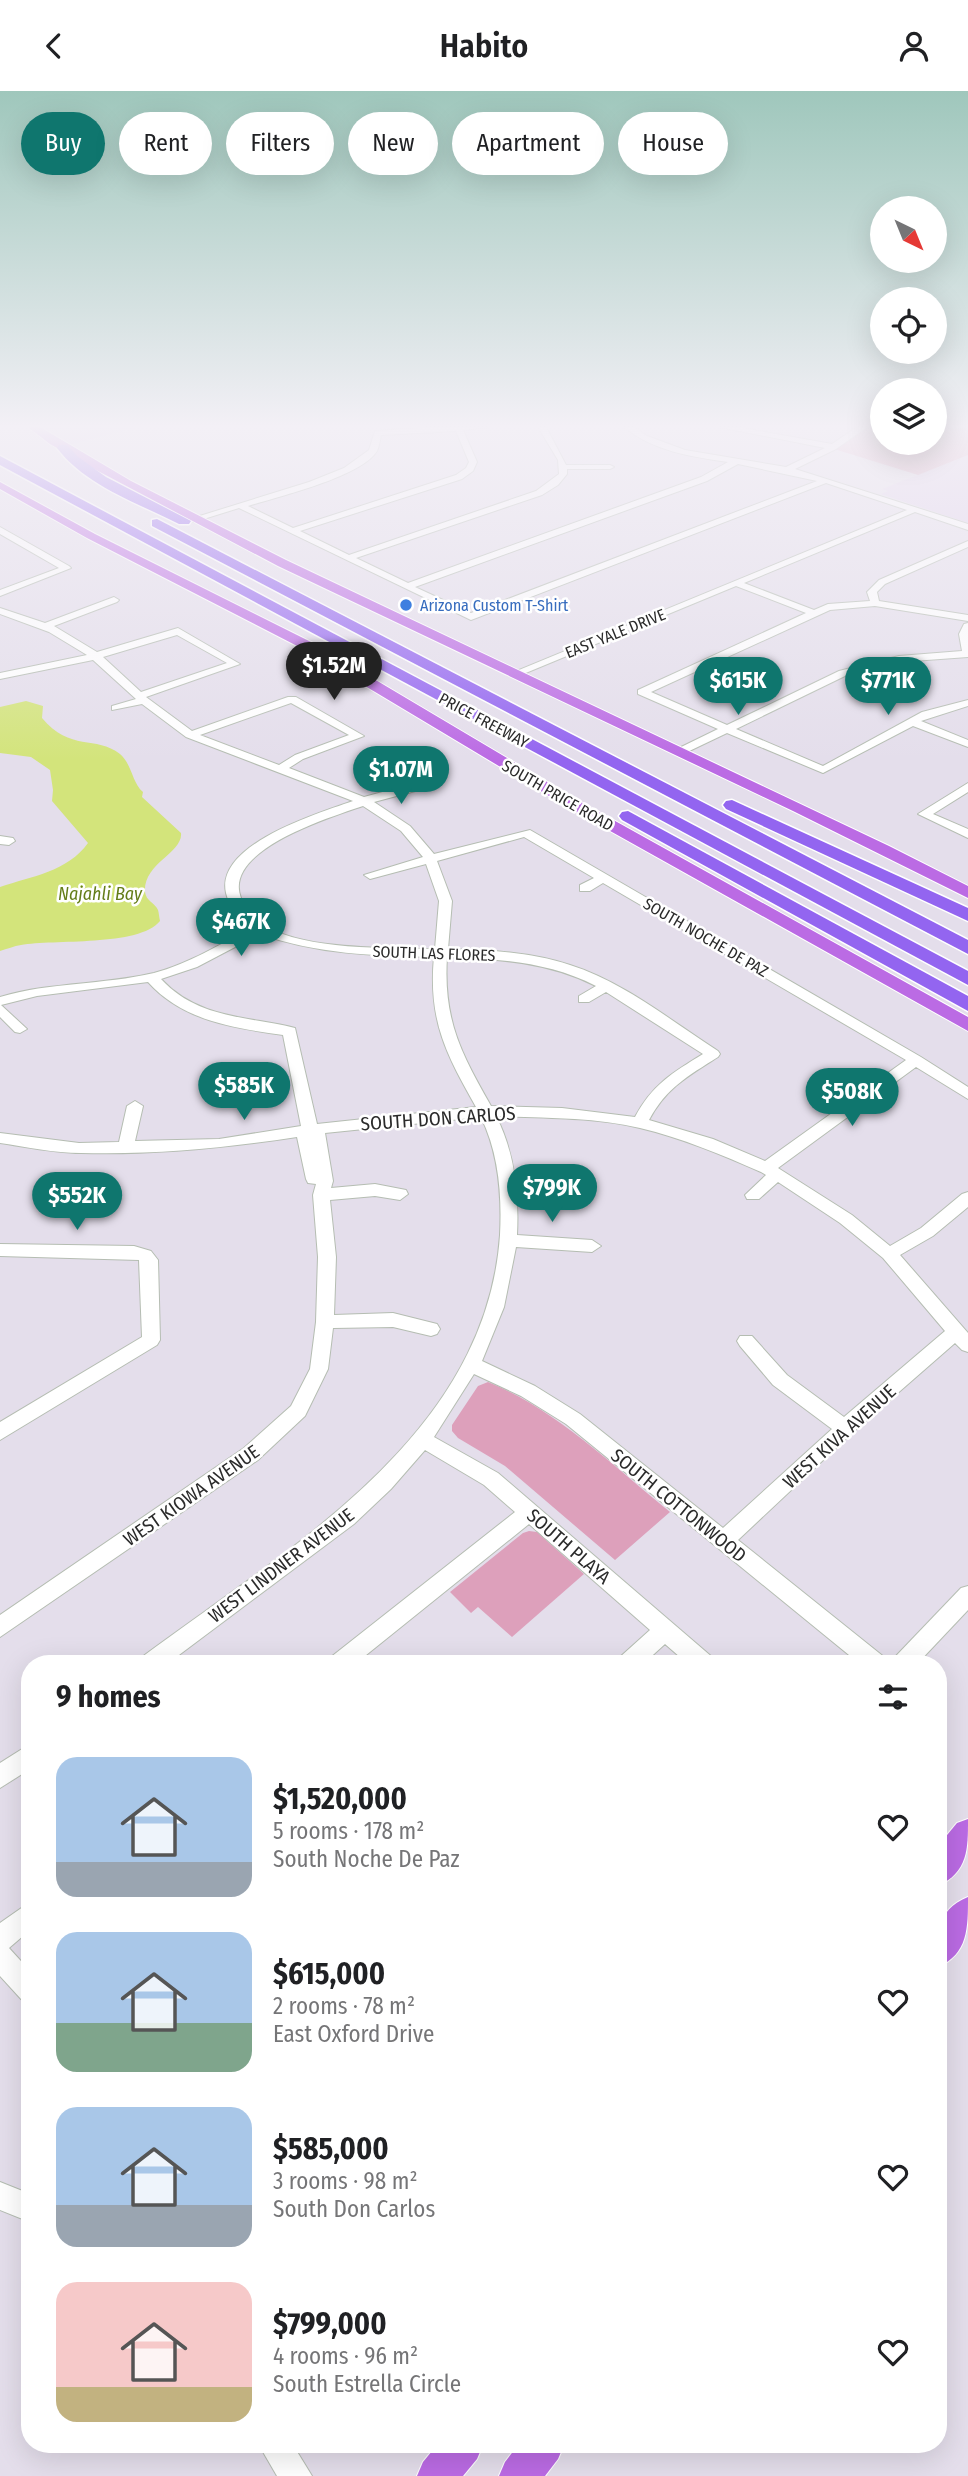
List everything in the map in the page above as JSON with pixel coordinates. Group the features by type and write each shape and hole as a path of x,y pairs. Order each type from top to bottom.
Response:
{"highway":[{"path":"122,538 234,593 294,618"},
{"name":"PRICE FREEWAY","path":"146,538 968,979"},
{"name":"PRICE FREEWAY","path":"186,538 968,948"},
{"path":"213,538 290,580 306,591 320,607"},
{"path":"419,685 447,708 663,837 968,1005"},
{"path":"573,739 617,752 968,915"}],"main road":[{"name":"SOUTH PRICE ROAD","path":"96,538 310,647 564,799 968,1025"},
{"path":"233,538 512,675 821,817 968,893"},
{"path":"947,1859 968,1834"},
{"path":"947,1940 968,1913"},
{"path":"438,2476 457,2453"},
{"path":"519,2476 538,2453"}],"street":[{"path":"0,593 66,568 15,538"},
{"path":"307,538 471,617 675,538"},
{"path":"348,558 406,538"},
{"path":"408,586 540,538"},
{"name":"EAST YALE DRIVE","path":"512,675 844,538"},
{"path":"0,548 21,542"},
{"path":"875,603 872,592 882,582 968,544"},
{"path":"736,583 814,613"},
{"path":"45,626 114,600"},
{"path":"968,618 875,603 828,607 642,692 822,770 926,714 968,703"},
{"path":"0,611 45,626 70,638 167,721 190,735 239,756 365,800 396,822 431,859"},
{"path":"679,752 843,673 899,659 968,654 964,634 968,625"},
{"path":"0,676 95,657 178,631 235,664 116,708"},
{"path":"190,735 292,699 358,736 299,757 280,769"},
{"path":"913,722 968,744"},
{"path":"0,1001 49,990 152,978 188,966 259,929 240,909 232,889 239,864 264,844 365,800 400,789 430,784"},
{"path":"968,787 924,814 968,834"},
{"name":"SOUTH NOCHE DE PAZ","path":"370,875 526,833 916,1060 968,1094"},
{"name":"WEST LINDNER AVENUE","path":"162,1655 347,1517 423,1440 471,1364 489,1328 503,1288 510,1241 508,1189 502,1152 486,1111 452,1049 440,1018 441,952 446,929 444,894 431,859"},
{"path":"585,888 604,878"},
{"name":"SOUTH LAS FLORES","path":"259,929 286,941 325,949 513,956 548,962 580,972 713,1054 662,1089 653,1098 640,1123"},
{"name":"WEST KIOWA AVENUE","path":"0,1627 251,1454 298,1411 319,1369 325,1322 327,1257 321,1195 315,1182 310,1130 290,1031 252,1026 204,1014 171,998 152,978"},
{"path":"584,999 605,987"},
{"path":"0,1009 20,1029"},
{"path":"753,1195 772,1171 916,1060"},
{"path":"125,1148 135,1106"},
{"name":"SOUTH DON CARLOS","path":"0,1138 79,1148 219,1144 310,1130 486,1111 562,1112 640,1123 707,1143 772,1171 846,1219 888,1254 962,1338"},
{"path":"321,1195 375,1190 400,1193"},
{"path":"888,1254 927,1232 968,1198"},
{"path":"510,1241 592,1246"},
{"path":"0,1431 150,1340 149,1260 145,1255 134,1252 1,1252"},
{"path":"325,1322 393,1320 431,1329"},
{"name":"WEST KIVA AVENUE","path":"723,1541 845,1429 962,1338"},
{"path":"746,1341 780,1380 845,1429"},
{"name":"SOUTH COTTONWOOD","path":"471,1364 528,1391 573,1419 865,1655"},
{"name":"SOUTH PLAYA","path":"423,1440 491,1479 694,1655"},
{"path":"350,1655 530,1511"},
{"path":"911,1655 968,1595"},
{"path":"638,1655 665,1630"},
{"path":"0,1777 21,1762"},
{"path":"0,1938 21,1921"},
{"path":"0,1957 21,1980"},
{"path":"0,2196 21,2204"},
{"path":"280,2453 296,2476"}],"shaded area":[{"path":"488,1382 561,1423 670,1512 615,1560 505,1466 458,1438 452,1431 452,1425 478,1386"},
{"path":"529,1531 537,1532 584,1574 512,1637 478,1607 471,1613 450,1592"}],"water":[{"name":"Najahli Bay","path":"26,701 43,706 42,718 52,729 73,739 111,748 120,754 143,792 142,797 181,833 176,847 150,873 146,882 146,895 158,910 160,921 149,929 134,935 95,941 35,943 0,951 0,887 59,867 80,853 88,843 52,801 50,770 31,757 0,753 0,707"}],"place":[{"name":"Arizona Custom T-Shirt","path":"406,605"}]}
